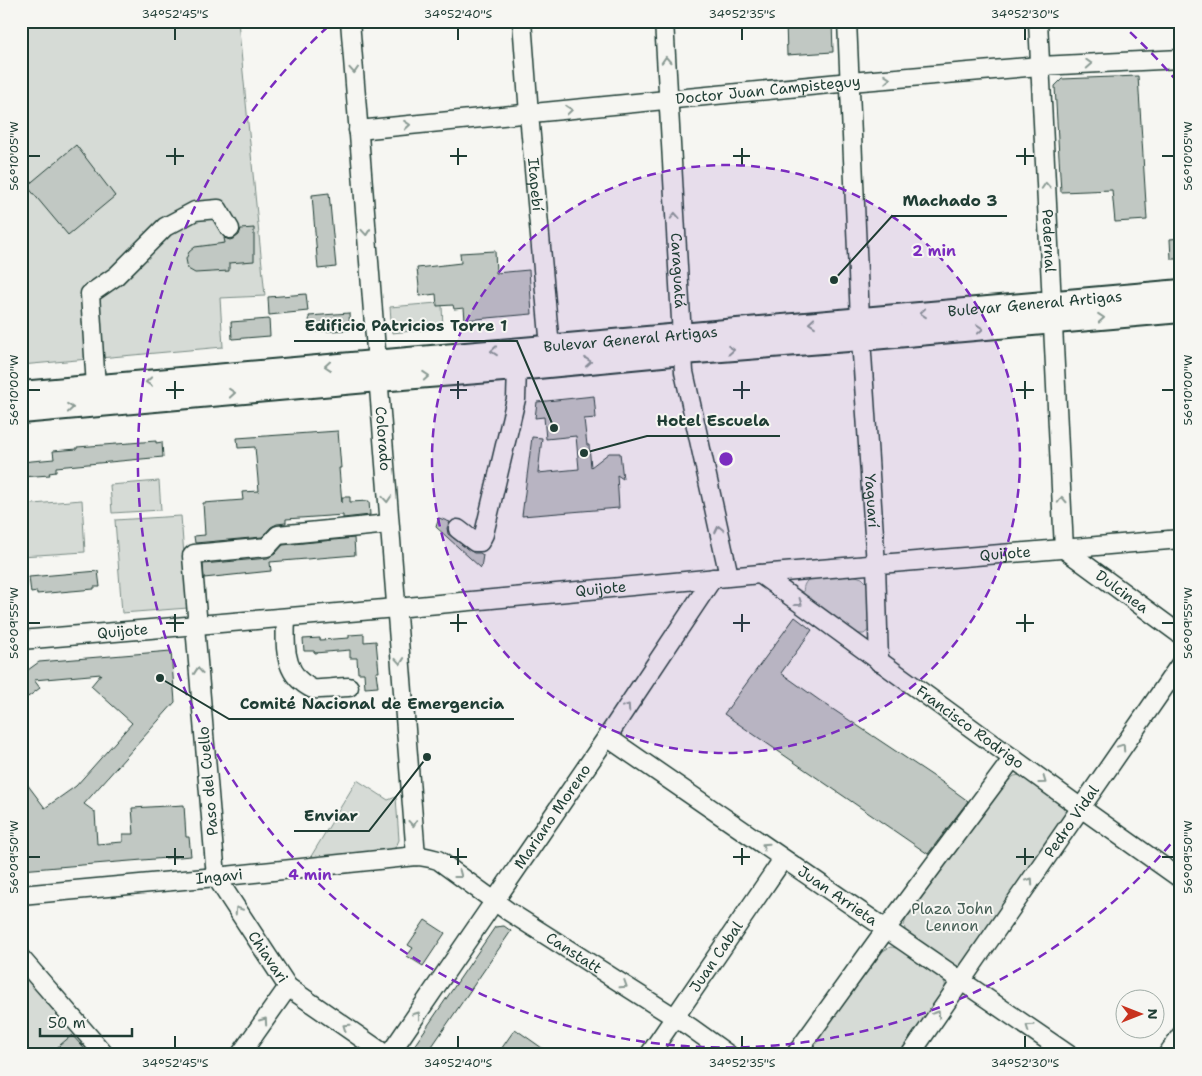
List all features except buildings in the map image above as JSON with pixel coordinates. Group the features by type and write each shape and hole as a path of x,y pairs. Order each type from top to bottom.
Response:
{"main road":[{"name":"Bulevar General Artigas","path":"21,393 377,371 517,369 682,344 1052,312 1181,291"},
{"name":"Bulevar General Artigas","path":"1052,312 1181,311"},
{"name":"Bulevar General Artigas","path":"21,412 377,371 550,346 682,344"}],"street":[{"name":"Colorado","path":"350,21 416,856"},
{"name":"Itapebí","path":"522,21 550,346"},
{"name":"Caraguatá","path":"664,21 684,372 721,577"},
{"name":"Yaguarí","path":"847,21 861,329 876,565 879,662"},
{"name":"Pedernal","path":"1038,21 1064,549"},
{"name":"Doctor Juan Campisteguy","path":"358,130 850,82 1040,66 1181,59"},
{"path":"96,387 90,294 116,276 165,227 195,210 218,209 230,229"},
{"path":"458,529 475,542 480,542 484,534 516,400 517,369"},
{"name":"Paso del Cuello","path":"216,877 194,626 197,615 192,556 194,554 267,547 278,535 389,524"},
{"name":"Quijote","path":"25,642 721,577 1181,539"},
{"name":"Dulcinea","path":"1064,549 1181,635"},
{"name":"Francisco Rodrigo","path":"760,574 1080,808 1181,879"},
{"name":"Mariano Moreno","path":"388,1055 607,737 721,577"},
{"path":"286,618 285,641 289,663 300,681 312,689 349,687"},
{"name":"Pedro Vidal","path":"910,1055 1181,662"},
{"name":"Juan Arrieta","path":"607,737 1069,1055"},
{"path":"795,1055 1013,758"},
{"name":"Ingavi","path":"21,895 416,856"},
{"name":"Canstatt","path":"416,856 438,860 495,902 674,1017 729,1055"},
{"name":"Juan Cabal","path":"649,1055 783,859"},
{"name":"Chiavari","path":"216,877 288,987 388,1055"},
{"path":"21,958 105,1055"},
{"path":"240,1055 288,987"},
{"path":"1167,1055 1181,1035"}],"green space":[{"path":"21,21 238,21 265,296 220,298 223,347 21,365"},
{"path":"437,303 442,305 443,328 392,333 390,307"},
{"path":"159,481 161,510 112,513 110,485"},
{"path":"82,500 85,552 21,556 21,505"},
{"path":"181,516 188,608 122,613 115,520"},
{"path":"853,575 862,578 869,585 870,629 864,634 855,634 805,598 804,585 809,579"},
{"name":"Plaza John Lennon","path":"1014,776 1025,776 1061,802 1065,812 1064,819 964,964 953,966 906,934 904,925 906,919 1006,783"},
{"path":"357,780 388,800 396,797 399,840 396,847 386,853 310,858"},
{"path":"890,947 902,950 923,963 941,976 945,985 945,991 902,1055 806,1055 883,951"},
{"path":"21,967 98,1055 21,1055"}],"place":[{"name":"Machado 3","path":"834,280"},
{"name":"Edificio Patricios Torre 1","path":"554,428"},
{"name":"Hotel Escuela","path":"584,453"},
{"name":"Comité Nacional de Emergencia","path":"160,678"},
{"name":"Enviar","path":"427,757"}]}
